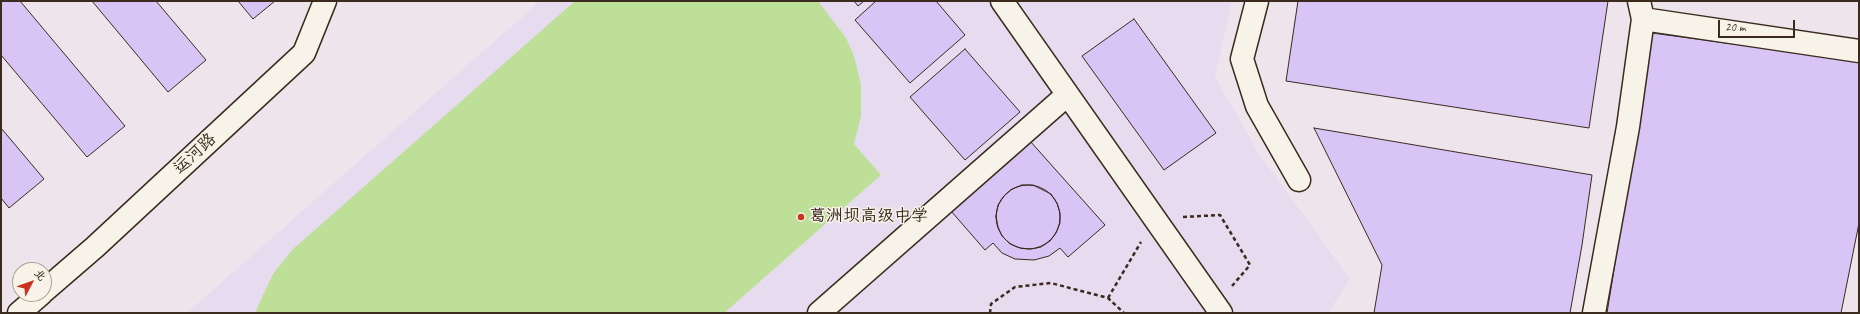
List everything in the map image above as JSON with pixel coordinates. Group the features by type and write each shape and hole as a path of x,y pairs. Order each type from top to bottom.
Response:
{"street":[{"name":"运河路","path":"52,285 101,242 304,53 325,1"},
{"path":"1002,1 1218,309"},
{"path":"1258,5 1242,59 1257,106 1299,180"},
{"path":"1594,313 1628,127 1641,10 1859,51"},
{"path":"819,313 1067,95"},
{"path":"19,313 32,302"}],"path":[{"path":"1108,298 1154,219 1220,215 1250,265 1218,309"},
{"path":"990,313 991,304 1015,287 1051,283 1108,298 1124,313"}],"shaded area":[{"name":"葛洲坝高级中学","path":"540,1 1232,1 1215,77 1259,154 1350,279 1328,313 187,313"}],"green space":[{"path":"575,1 818,1 846,38 854,56 861,85 861,116 854,144 881,175 724,313 256,313 273,274 292,250"}],"building":[{"path":"1,1 20,1 125,126 87,157 1,55"},
{"path":"92,1 156,1 206,60 168,92"},
{"path":"238,1 275,1 253,19"},
{"path":"854,1 864,1 858,6"},
{"path":"876,1 936,1 965,35 910,83 855,20"},
{"path":"1298,1 1608,1 1589,128 1286,81"},
{"path":"1134,19 1216,133 1164,170 1082,56"},
{"path":"1652,33 1859,61 1859,223 1841,313 1607,313"},
{"path":"965,49 1020,112 965,160 910,97"},
{"path":"1,128 44,179 9,208 1,198"},
{"path":"1314,128 1592,175 1570,313 1374,313 1382,265"},
{"path":"1030,141 1105,225 1068,257 1060,248 1049,256 1034,260 1015,259 1002,253 993,243 985,250 951,211","holes":["1022,185 1033,185 1051,194 1057,203 1060,213 1060,223 1056,233 1050,241 1041,247 1031,249 1020,248 1010,244 1002,236 998,227 996,216 998,205 1004,196 1012,189"]},
{"path":"1028,185 1040,187 1051,194 1058,205 1060,217 1058,229 1051,240 1040,247 1028,249 1016,247 1005,240 998,229 996,217 998,205 1005,194 1016,187"}],"place":[{"name":"葛洲坝高级中学","path":"801,217"}]}
